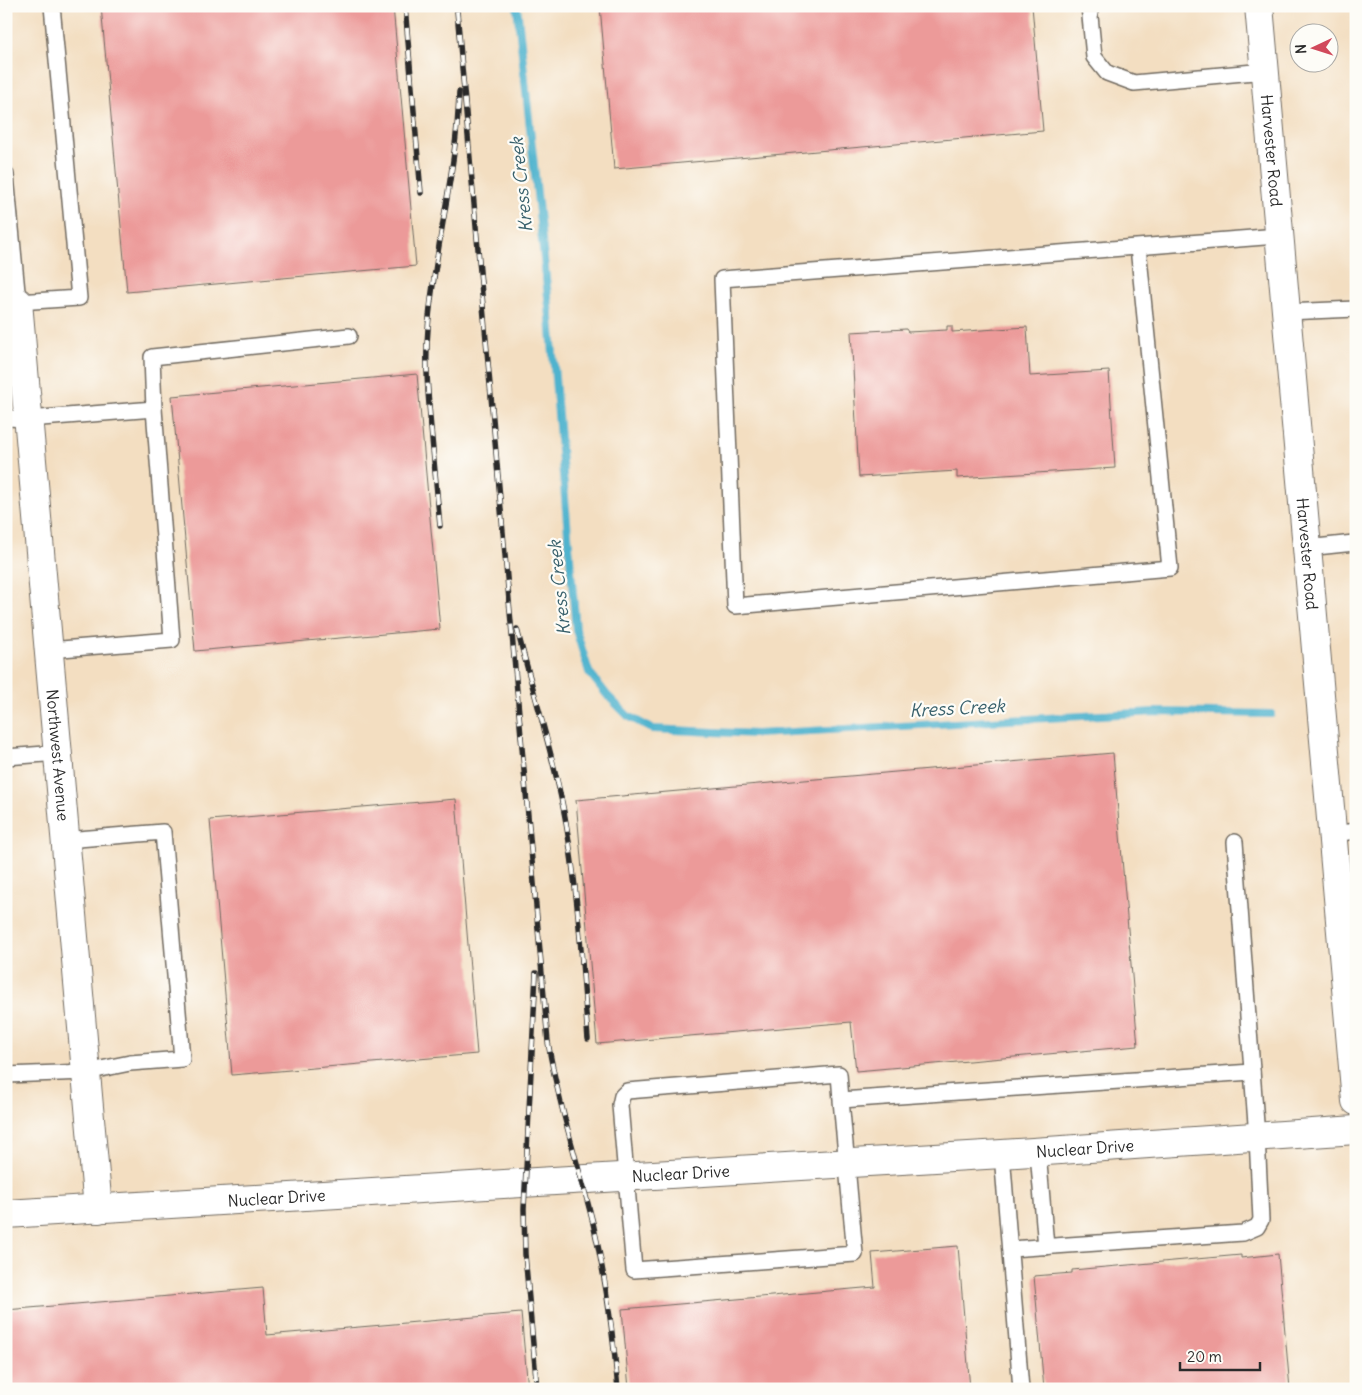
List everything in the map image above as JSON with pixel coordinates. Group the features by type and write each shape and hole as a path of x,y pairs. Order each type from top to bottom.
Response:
{"street":[{"name":"Harvester Road","path":"1260,6 1307,548 1344,832 1356,1101"},
{"name":"Northwest Avenue","path":"18,302 18,418 49,650 98,1209"},
{"name":"Nuclear Drive","path":"6,1214 1038,1152 1356,1130"}],"lane":[{"path":"6,175 18,302 79,298 52,6"},
{"path":"1089,6 1094,57 1107,73 1134,83 1265,71"},
{"path":"1138,247 1170,568 735,606 722,279 1279,236"},
{"path":"1286,312 1356,309"},
{"path":"49,650 172,640 154,409 152,357 349,336"},
{"path":"18,418 154,409"},
{"path":"1307,548 1355,542"},
{"path":"6,757 58,752"},
{"path":"6,1075 86,1072 130,1064 182,1059 163,832 66,840"},
{"path":"1010,1249 1243,1233 1256,1227 1261,1220 1257,1137 1234,842"},
{"path":"841,1100 1252,1072"},
{"path":"839,1074 847,1163 855,1254 634,1270 620,1105 622,1096 627,1091 839,1074"},
{"path":"1038,1152 1046,1247"},
{"path":"1002,1154 1021,1389"}],"building":[{"path":"101,6 393,6 416,266 127,292"},
{"path":"600,6 1032,6 1043,131 614,169"},
{"path":"947,326 952,326 952,332 1027,327 1030,376 1109,371 1115,468 957,478 957,471 859,477 851,332 906,329 908,332 947,330"},
{"path":"417,374 440,629 195,651 172,396"},
{"path":"1113,753 1138,1046 856,1071 851,1022 597,1044 576,800"},
{"path":"456,799 477,1054 232,1075 210,820"},
{"path":"958,1246 970,1389 629,1389 622,1309 875,1287 872,1253"},
{"path":"1278,1254 1290,1389 1044,1389 1034,1276 1072,1273 1072,1270 1241,1255 1241,1258"},
{"path":"263,1288 267,1335 521,1313 528,1389 6,1389 6,1310"}],"waterway":[{"name":"Kress Creek","path":"517,6 549,306 576,630 589,672 607,695 628,716 652,729 756,734 1155,712 1271,714"}],"railway":[{"path":"405,6 421,193"},
{"path":"457,11 548,1042 563,1110 598,1244 614,1347 618,1389"},
{"path":"440,526 428,391 427,341 435,269 454,152 459,92"},
{"path":"517,629 549,746 565,817 582,955 588,1039"},
{"path":"536,973 524,1209 525,1254 537,1389"}]}
